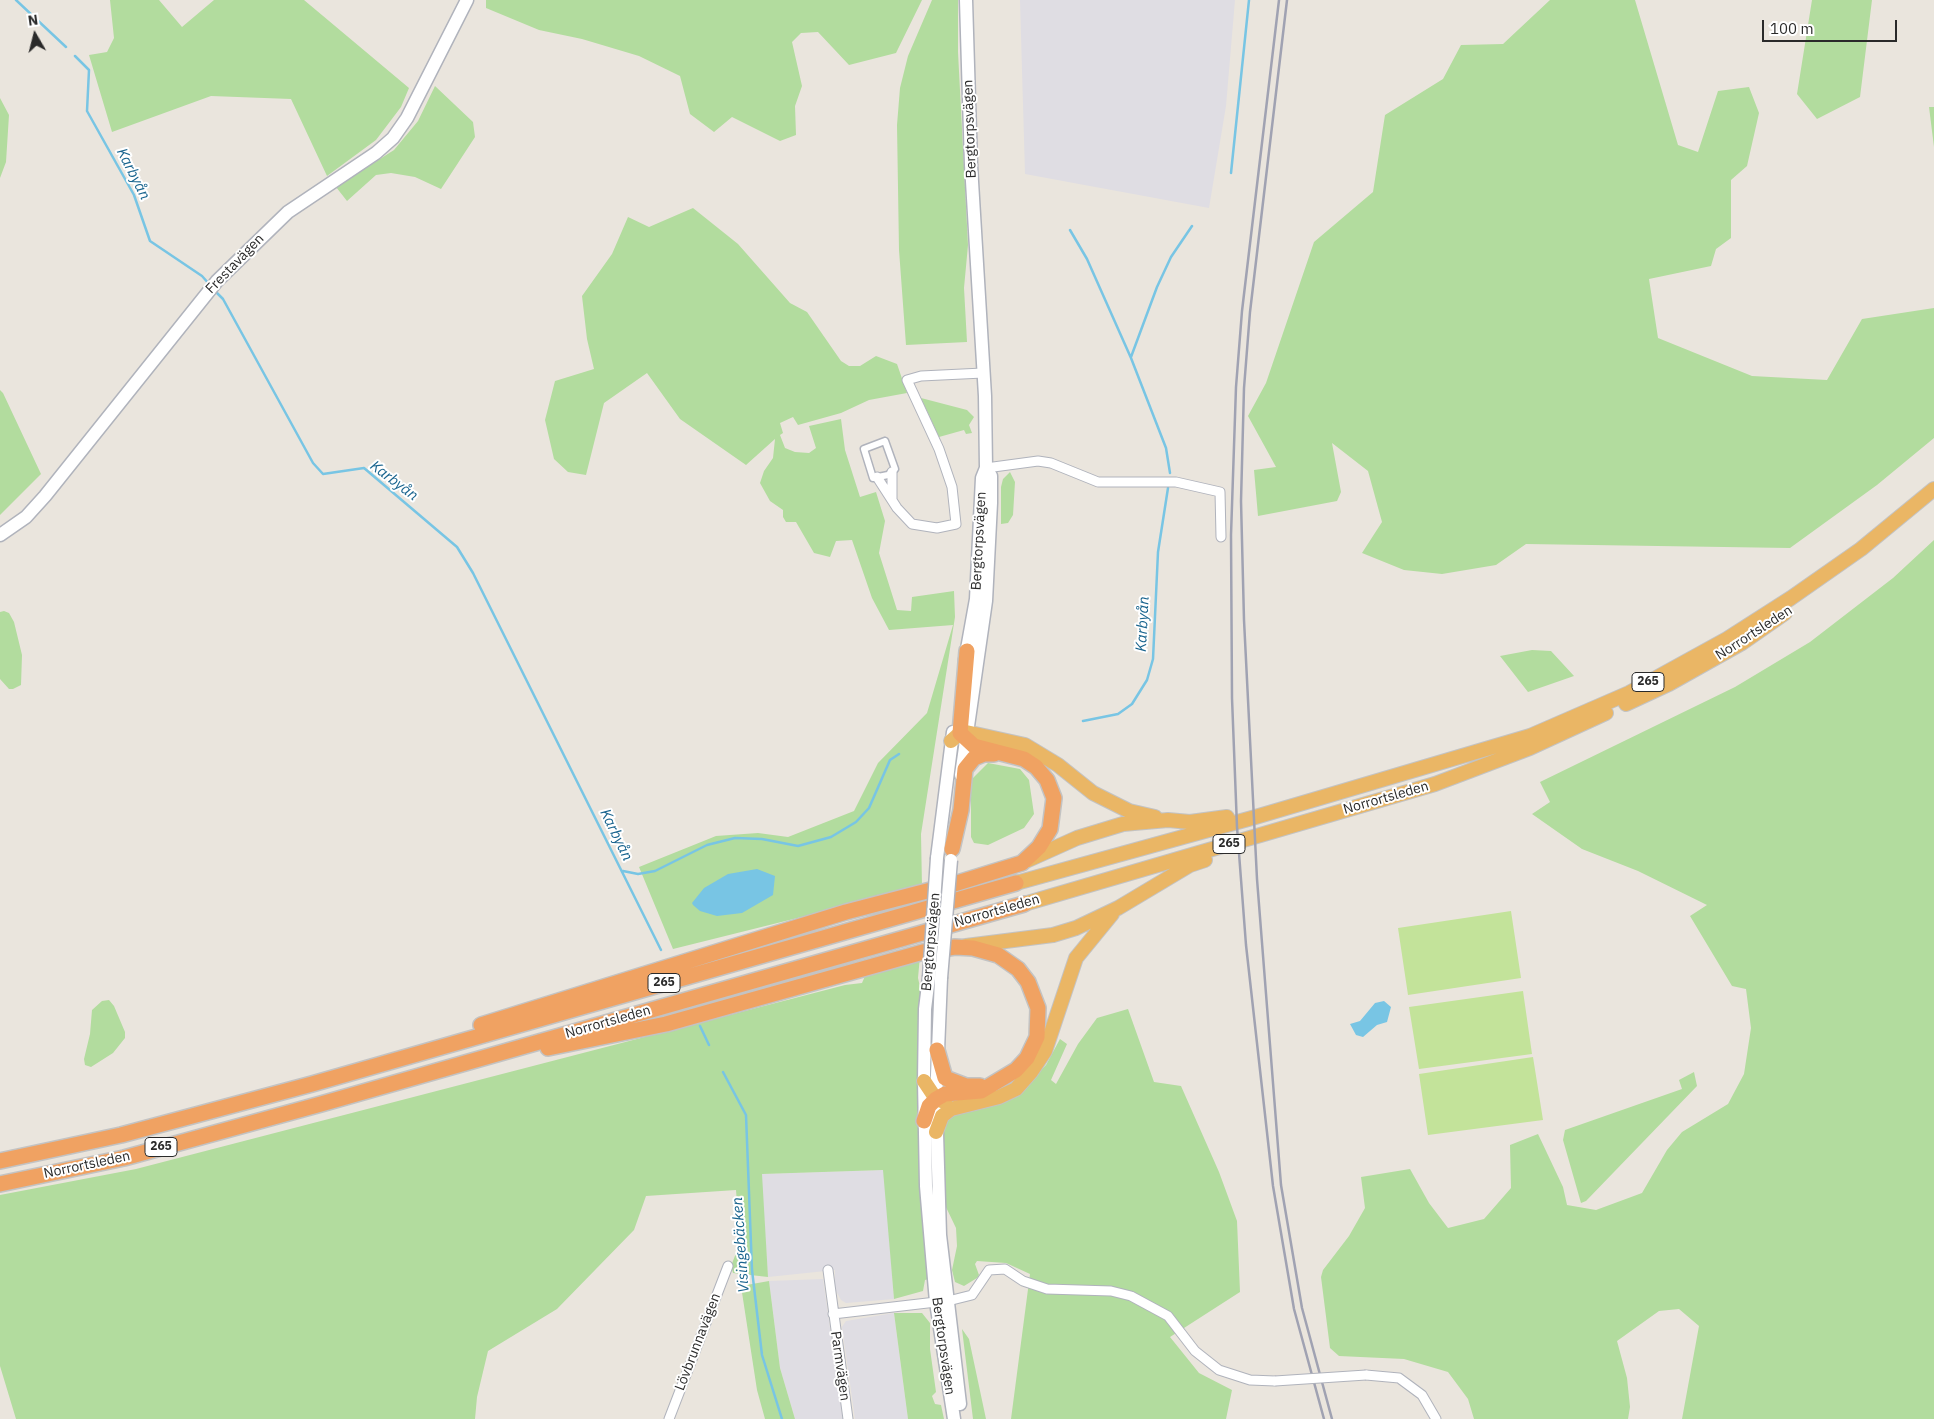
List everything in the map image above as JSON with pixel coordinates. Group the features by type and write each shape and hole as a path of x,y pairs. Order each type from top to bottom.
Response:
{"highway":[{"name":"Norrortsleden","path":"0,1161 121,1135 312,1084 1530,736 1628,693 1727,639 1791,598 1861,549 1934,489"},
{"name":"Norrortsleden","path":"0,1184 124,1158 321,1104 1024,904 1435,784 1530,748 1652,692 1734,647 1821,589 1891,536 1934,500"},
{"path":"960,736 967,650"},
{"path":"960,736 974,746 1024,759 1036,767 1047,780 1054,798 1050,828 1039,848 1022,863"},
{"path":"960,736 1025,744 1058,765 1093,793 1129,811 1168,820 1190,822 1221,819 1323,796"},
{"path":"952,854 965,769 974,758 984,754 1008,754"},
{"path":"321,1104 392,1092 546,1049 666,1024 885,962 955,947 1053,935 1076,928 1118,908 1190,865 1383,804 1435,784"},
{"path":"312,1084 383,1056 663,968 846,912 954,884 1022,863 1102,829 1123,824 1168,820"},
{"path":"936,1132 942,1116 946,1112 1016,1089 1031,1072 1045,1051 1076,958 1098,929 1118,908"},
{"path":"924,1122 929,1106 936,1099 945,1094 981,1092 1016,1070 1027,1058 1037,1036 1038,1008 1028,982 1018,969 998,955 973,948 955,947"},
{"path":"937,1050 945,1078 966,1086 984,1086 998,1082"},
{"path":"924,1081 936,1099 949,1104 972,1105"}],"main road":[{"name":"Frestavägen","path":"0,535 26,517 45,496 217,281 288,212 376,153 393,138 407,118 467,0"},
{"name":"Bergtorpsvägen","path":"966,0 971,165 983,373 986,468 982,478 976,598 967,650"},
{"name":"Bergtorpsvägen","path":"954,1419 942,1302 936,1132 937,1050 935,978 937,858 987,591 992,503 991,476 986,468"},
{"name":"Bergtorpsvägen","path":"960,736 952,854 935,978 925,1009 924,1122 927,1195 961,1419"}],"street":[{"path":"877,477 904,518 912,524 937,528 956,524 952,487 908,380 921,376 983,373"},
{"path":"892,472 873,478 864,448 885,441 895,465 895,469 892,472 892,500"},
{"path":"986,468 1038,461 1051,463 1098,482 1176,482 1220,492 1221,537"},
{"name":"Lövbrunnavägen","path":"669,1419 728,1266"},
{"name":"Parmvägen","path":"833,1314 942,1302 972,1295 989,1270 1005,1269 1023,1281 1047,1289 1111,1291 1131,1296 1168,1316 1194,1351 1220,1370 1250,1380 1275,1381 1366,1375 1399,1378 1422,1395 1436,1419"},
{"name":"Parmvägen","path":"828,1270 848,1419"}],"shaded area":[{"path":"1020,0 1235,0 1226,106 1209,208 1025,174"},
{"path":"884,1170 894,1299 846,1303 841,1300 835,1289 835,1270 768,1277 761,1174"},
{"path":"823,1279 843,1419 795,1419 780,1368 769,1281"},
{"path":"894,1313 908,1419 855,1419 842,1327 846,1321"}],"green space":[{"path":"110,0 159,0 182,27 214,0 304,0 409,88 401,107 376,140 327,176 291,99 211,96 112,132 89,55 107,52 114,38"},
{"path":"486,0 922,0 896,53 849,65 818,32 801,33 792,42 802,86 795,106 796,135 780,141 732,117 714,132 690,114 680,76 639,56 582,39 539,30 486,8"},
{"path":"932,0 958,0 958,52 968,245 964,288 967,342 906,345 899,250 897,125 900,88 908,56"},
{"path":"1550,0 1635,0 1678,145 1698,152 1718,91 1749,87 1759,113 1747,166 1731,180 1731,238 1716,249 1711,266 1649,279 1658,338 1752,376 1827,380 1862,319 1934,308 1934,438 1877,485 1790,548 1526,544 1496,565 1442,574 1404,570 1362,553 1382,522 1368,471 1332,443 1341,492 1337,501 1258,516 1254,470 1276,467 1248,416 1266,383 1314,242 1373,192 1385,115 1443,79 1461,45 1503,44"},
{"path":"1812,0 1872,0 1860,97 1817,119 1797,94"},
{"path":"435,86 473,122 475,137 441,189 415,177 391,173 376,175 347,201 336,187 394,150 418,121"},
{"path":"0,98 9,115 6,162 0,178"},
{"path":"1929,107 1934,107 1934,147"},
{"path":"693,208 738,244 790,303 807,312 841,361 849,366 860,366 876,356 897,364 907,393 869,400 841,413 798,425 793,417 780,423 783,433 780,435 785,448 795,452 809,453 816,448 809,426 841,419 845,450 860,497 876,492 885,521 879,553 897,610 911,611 912,597 954,591 955,617 921,834 922,887 673,949 639,867 716,836 758,833 788,837 854,811 878,763 927,713 953,625 889,630 872,598 852,540 836,541 830,557 814,553 796,522 786,522 783,517 783,510 770,501 760,483 764,471 773,458 775,439 746,465 680,419 647,373 604,403 586,475 568,472 554,459 545,420 555,381 594,369 587,339 582,296 612,254 628,217 649,227"},
{"path":"0,390 41,474 0,515"},
{"path":"921,398 967,410 974,417 969,425 972,433 966,434 964,430 939,437"},
{"path":"1010,472 1015,482 1013,515 1008,523 1001,524 1001,487 1003,479"},
{"path":"1934,540 1934,1419 1682,1419 1699,1326 1679,1309 1659,1311 1617,1341 1627,1378 1630,1407 1628,1419 1474,1419 1468,1399 1448,1372 1404,1359 1339,1356 1330,1348 1321,1277 1323,1270 1349,1236 1365,1208 1361,1177 1410,1169 1429,1203 1448,1228 1484,1219 1511,1188 1510,1145 1538,1134 1563,1187 1567,1205 1596,1210 1642,1193 1667,1150 1682,1132 1728,1104 1744,1074 1751,1028 1746,989 1732,986 1690,916 1707,905 1638,871 1582,849 1532,814 1550,802 1540,782 1735,687 1810,642 1893,578"},
{"path":"0,612 9,613 14,622 22,655 21,685 13,689 9,689 0,679"},
{"path":"1532,650 1551,651 1574,676 1528,692 1500,656"},
{"path":"988,763 1020,769 1029,780 1034,814 1024,828 988,845 974,843 971,837 971,780"},
{"path":"1511,911 1521,978 1408,995 1398,928"},
{"path":"920,956 918,978 922,996 929,1279 925,1280 923,1291 894,1299 883,1170 762,1174 768,1277 733,1273 731,1266 740,1243 736,1190 646,1196 634,1230 557,1309 488,1351 477,1397 475,1419 16,1419 0,1366 0,1195 136,1169 845,985 862,983 865,976"},
{"path":"1523,991 1532,1054 1419,1069 1409,1007"},
{"path":"109,1000 114,1006 125,1032 125,1038 113,1053 91,1067 85,1065 84,1059 90,1034 92,1010 102,1001"},
{"path":"1128,1009 1154,1082 1181,1086 1219,1172 1237,1221 1240,1292 1170,1337 1199,1373 1232,1390 1226,1419 1011,1419 1030,1274 1006,1263 977,1261 975,1264 979,1275 977,1278 964,1286 955,1282 952,1270 957,1246 956,1228 944,1203 943,1136 945,1120 951,1114 1032,1079 1046,1065 1060,1039 1067,1044 1051,1080 1056,1084 1078,1044 1097,1018"},
{"path":"1533,1057 1543,1120 1428,1135 1419,1074"},
{"path":"1694,1072 1697,1086 1586,1201 1581,1203 1563,1140 1565,1130 1682,1089 1679,1080"},
{"path":"769,1281 780,1368 795,1419 765,1419 757,1390 741,1286"},
{"path":"894,1313 922,1313 930,1323 930,1349 936,1392 932,1396 935,1404 941,1405 944,1419 908,1419"},
{"path":"962,1329 969,1339 986,1419 973,1419"}],"water":[{"path":"757,869 775,876 773,895 742,913 717,916 700,911 693,905 692,903 704,888 728,874"},
{"path":"1384,1001 1391,1007 1387,1022 1377,1025 1363,1037 1356,1035 1350,1024 1360,1021 1375,1003"}],"waterway":[{"name":"Karbyån","path":"16,0 66,47"},
{"path":"1231,173 1249,0"},
{"name":"Karbyån","path":"75,56 89,70 87,111 134,195 150,241 202,276 210,285"},
{"path":"1131,357 1157,287 1171,257 1192,226"},
{"path":"1070,230 1087,259 1131,358 1166,448 1170,473"},
{"name":"Karbyån","path":"215,291 223,299 313,463 323,474 364,468 457,547 473,573 661,950"},
{"name":"Karbyån","path":"1083,721 1118,714 1132,704 1147,680 1153,659 1158,552 1168,488"},
{"path":"623,871 638,874 655,871 707,845 735,838 762,839 798,846 831,837 856,822 869,808 890,760 899,754"},
{"name":"Visingebäcken","path":"700,1026 709,1045"},
{"name":"Visingebäcken","path":"723,1072 746,1115 752,1270 762,1355 782,1419"}],"railway":[{"path":"1279,0 1242,311 1236,387 1231,535 1232,698 1237,827 1246,945 1273,1186 1294,1309 1324,1419"},
{"path":"1287,0 1250,312 1244,388 1241,501 1244,620 1257,879 1281,1185 1302,1308 1332,1419"}]}
